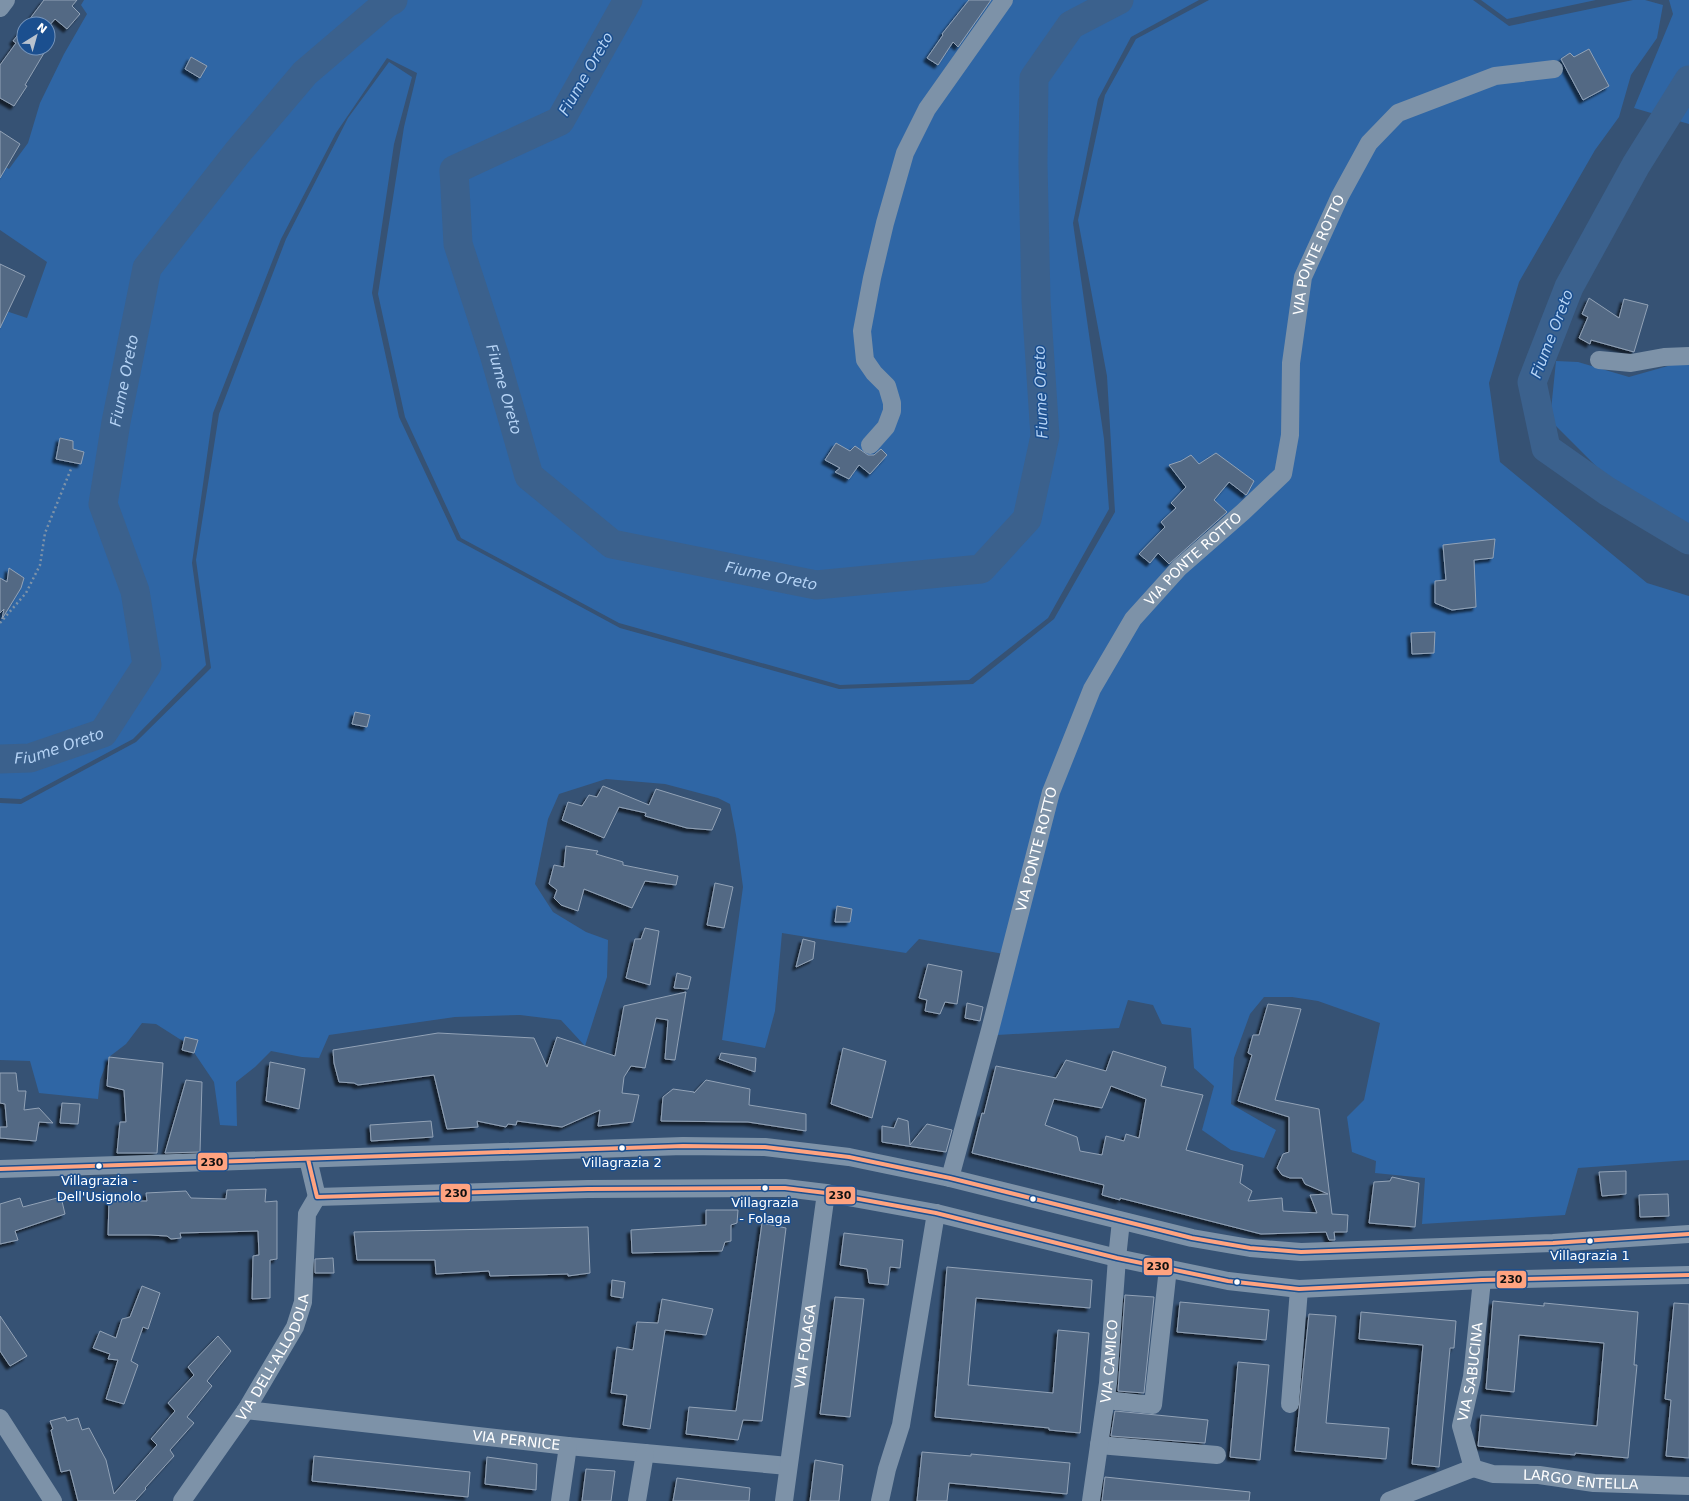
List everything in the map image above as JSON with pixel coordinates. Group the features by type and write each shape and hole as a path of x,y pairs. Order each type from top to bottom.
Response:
{"street":[{"path":"0,8 6,0"},
{"path":"870,445 886,427 892,411 892,403 887,386 874,373 865,360 862,331 872,278 885,223 905,153 927,109 1004,0"},
{"name":"VIA PONTE ROTTO","path":"950,1178 990,1032 1051,792 1092,689 1133,619 1179,568 1243,512 1283,474 1290,435 1291,363 1303,277 1340,196 1369,142 1398,113 1495,76 1554,69"},
{"path":"1599,360 1631,363 1664,357 1689,356"},
{"path":"0,1169 683,1146 765,1147 849,1157 950,1178 1192,1238 1250,1248 1301,1252 1553,1243 1689,1234"},
{"path":"308,1159 317,1197 588,1189 785,1188 826,1193 936,1213 1117,1258 1228,1280 1299,1289 1482,1280 1689,1274"},
{"name":"VIA FOLAGA","path":"784,1501 826,1193"},
{"name":"VIA DELL'ALLODOLA","path":"182,1501 246,1410 295,1327 303,1302 307,1214 317,1197"},
{"path":"880,1501 887,1469 901,1425 936,1213"},
{"name":"VIA CAMICO","path":"1091,1501 1106,1400 1121,1221"},
{"path":"1106,1400 1153,1406 1168,1268"},
{"name":"VIA SABUCINA","path":"1473,1468 1461,1426 1472,1377 1482,1280"},
{"path":"1290,1404 1299,1289"},
{"name":"VIA PERNICE","path":"246,1410 568,1446 788,1466"},
{"path":"0,1418 53,1501"},
{"path":"1099,1445 1218,1455"},
{"path":"560,1501 568,1446"},
{"path":"637,1501 645,1453"},
{"path":"1389,1501 1473,1468"},
{"name":"LARGO ENTELLA","path":"1473,1468 1493,1474 1539,1475 1594,1483 1689,1486"}],"path":[{"path":"0,623 26,593 40,565 45,533 71,469"}],"shaded area":[{"path":"84,0 1199,0 1131,37 1098,99 1073,223 1104,439 1109,509 1048,618 969,680 840,685 619,623 461,538 405,417 378,294 404,127 417,73 387,58 336,133 281,239 213,413 192,563 206,665 133,739 21,799 0,798 0,309 27,318 47,262 0,230 0,164 9,169 28,143 40,103 64,54 87,14 81,5"},
{"path":"1209,0 1473,0 1509,26 1633,0 1645,0 1663,5 1657,38 1631,75 1619,117 1595,150 1519,282 1489,383 1500,462 1647,583 1689,596 1689,1160 1578,1168 1565,1215 1422,1224 1425,1178 1375,1173 1376,1161 1352,1152 1347,1117 1364,1100 1380,1023 1318,1001 1292,997 1264,997 1250,1014 1234,1058 1231,1104 1276,1130 1264,1158 1231,1150 1202,1130 1214,1086 1194,1068 1191,1028 1162,1024 1153,1005 1128,1000 1119,1028 997,1035 1004,954 919,939 906,953 782,933 775,1011 765,1048 722,1040 743,887 730,804 718,798 665,784 606,779 559,794 548,819 535,884 553,912 586,932 608,940 607,977 585,1046 561,1020 520,1015 455,1017 329,1035 319,1058 302,1057 271,1051 255,1067 236,1082 237,1126 220,1125 214,1082 189,1045 156,1024 142,1023 126,1044 109,1057 100,1080 98,1099 39,1093 30,1061 0,1060 0,803 21,804 136,742 211,668 196,560 219,414 286,239 348,118 389,62 412,77 394,144 372,293 399,417 457,540 620,628 839,689 973,684 1054,619 1115,512 1107,376 1078,220 1105,95 1136,39"},
{"path":"1481,0 1596,0 1507,19"},
{"path":"1669,0 1689,0 1689,124 1634,108 1673,14"},
{"path":"1689,360 1689,527 1674,520 1607,477 1550,420 1556,361 1578,362 1629,377"}],"building":[{"path":"44,0 77,0 72,6 80,14 67,29 56,20 56,16 32,16"},
{"path":"969,0 991,0 958,47 953,42 938,65 927,58 943,35 942,34"},
{"path":"16,43 16,56 42,56 25,85 27,86 14,106 0,98 0,65"},
{"path":"1589,49 1609,86 1583,100 1561,59 1570,53 1574,57"},
{"path":"191,57 207,66 200,78 185,69"},
{"path":"0,131 20,144 0,178"},
{"path":"0,264 25,276 0,328"},
{"path":"1589,298 1619,318 1624,299 1648,305 1634,352 1591,340 1590,344 1579,338 1588,317 1582,314"},
{"path":"60,438 73,441 73,449 84,452 81,464 56,459"},
{"path":"836,443 850,451 855,446 868,455 874,455 881,449 887,455 870,474 859,465 849,479 835,472 840,468 825,460"},
{"path":"1216,453 1254,481 1247,494 1246,495 1229,482 1214,500 1227,512 1169,564 1158,553 1150,563 1139,554 1165,527 1161,522 1176,508 1171,503 1186,487 1169,465 1181,461 1191,455 1199,464"},
{"path":"1495,539 1493,558 1474,560 1476,607 1452,610 1435,603 1435,581 1446,580 1443,545"},
{"path":"9,568 24,578 21,588 2,619 4,609 0,613 0,578 7,582"},
{"path":"1435,632 1434,653 1412,654 1411,633"},
{"path":"355,712 370,715 367,727 352,724"},
{"path":"603,786 649,805 656,789 721,809 712,830 687,828 645,816 646,813 619,807 604,838 562,820 568,802 582,806 589,795 597,797"},
{"path":"566,846 598,851 596,854 623,862 623,865 678,876 676,885 645,881 632,908 584,889 578,911 561,905 554,898 557,890 549,884 554,865 564,867"},
{"path":"715,883 733,887 724,928 707,925"},
{"path":"837,906 852,909 850,922 835,922"},
{"path":"645,928 659,931 650,985 626,978 635,939 641,939"},
{"path":"803,939 815,942 813,959 796,967"},
{"path":"928,964 962,971 957,1004 945,1002 940,1014 925,1011 927,1000 919,998"},
{"path":"677,973 691,977 688,989 674,988"},
{"path":"686,992 675,1060 665,1059 668,1020 656,1018 645,1068 631,1066 624,1077 622,1093 639,1095 633,1122 598,1126 600,1110 562,1127 517,1121 516,1125 508,1124 506,1127 477,1121 478,1127 447,1129 434,1075 358,1085 354,1083 339,1082 334,1063 333,1050 438,1033 534,1038 547,1067 557,1037 615,1056 624,1006"},
{"path":"967,1003 983,1007 980,1021 965,1018"},
{"path":"1268,1004 1301,1009 1275,1100 1319,1109 1332,1214 1348,1215 1347,1232 1334,1232 1335,1240 1329,1240 1326,1232 1261,1234 1120,1198 1120,1200 1102,1195 1104,1185 972,1153 996,1066 1056,1078 1066,1060 1106,1071 1113,1051 1166,1067 1161,1086 1203,1095 1186,1150 1243,1165 1240,1183 1252,1191 1248,1201 1282,1198 1283,1211 1317,1213 1310,1195 1328,1194 1305,1184 1302,1178 1290,1178 1282,1175 1277,1168 1283,1154 1289,1152 1289,1117 1238,1101 1252,1055 1248,1053 1253,1035 1259,1035","holes":["1111,1086 1146,1099 1139,1138 1126,1134 1124,1141 1106,1136 1102,1155 1080,1151 1077,1137 1045,1125 1054,1099 1102,1108"]},
{"path":"185,1037 198,1040 194,1053 182,1050"},
{"path":"843,1048 886,1061 872,1118 831,1104"},
{"path":"721,1053 756,1058 755,1072 719,1059"},
{"path":"109,1057 163,1063 157,1153 117,1153 120,1122 126,1122 124,1090 107,1086"},
{"path":"270,1062 305,1069 299,1109 266,1101"},
{"path":"0,1073 16,1073 18,1091 26,1091 24,1110 39,1108 53,1123 39,1122 36,1141 0,1138 0,1127 7,1127 5,1104 0,1103"},
{"path":"186,1080 202,1082 200,1152 165,1153"},
{"path":"706,1080 750,1089 749,1105 806,1114 806,1131 748,1122 661,1121 663,1097 673,1089 694,1093"},
{"path":"62,1103 80,1104 78,1124 60,1123"},
{"path":"898,1118 908,1121 910,1145 927,1124 952,1130 946,1152 882,1142 882,1126 894,1128"},
{"path":"431,1121 433,1137 371,1141 370,1125"},
{"path":"1626,1171 1626,1194 1602,1196 1599,1172"},
{"path":"1392,1177 1419,1183 1415,1227 1369,1223 1374,1182 1390,1181"},
{"path":"266,1189 265,1202 277,1201 277,1259 270,1260 270,1298 252,1299 253,1256 259,1255 258,1231 180,1233 181,1238 171,1239 167,1236 108,1235 109,1201 147,1201 146,1193 186,1191 191,1198 226,1199 227,1190"},
{"path":"1668,1194 1669,1216 1640,1217 1639,1195"},
{"path":"61,1197 65,1214 15,1231 18,1240 0,1244 0,1204 20,1198 23,1207"},
{"path":"706,1210 738,1210 737,1223 731,1225 731,1241 725,1242 722,1251 632,1253 631,1230 706,1225"},
{"path":"762,1223 786,1228 762,1421 743,1420 738,1440 686,1434 689,1407 736,1411"},
{"path":"588,1227 590,1273 568,1276 568,1274 490,1276 489,1271 436,1274 435,1260 357,1260 354,1232"},
{"path":"844,1233 903,1240 900,1268 890,1267 888,1285 869,1283 867,1269 840,1265"},
{"path":"333,1258 334,1273 315,1273 315,1259"},
{"path":"947,1267 1092,1280 1090,1308 976,1298 968,1385 1053,1393 1058,1330 1089,1333 1080,1433 1049,1430 1049,1428 935,1417"},
{"path":"612,1280 625,1282 623,1298 611,1296"},
{"path":"142,1286 160,1293 148,1329 143,1327 131,1361 138,1365 124,1404 106,1399 118,1360 108,1359 110,1354 93,1348 100,1331 116,1338 122,1319 130,1317"},
{"path":"1125,1295 1154,1297 1144,1393 1118,1391"},
{"path":"835,1297 864,1299 850,1417 820,1414"},
{"path":"662,1299 713,1309 706,1335 665,1330 650,1429 623,1425 627,1395 611,1393 617,1347 633,1350 637,1322 658,1323"},
{"path":"1493,1301 1544,1306 1544,1303 1638,1312 1634,1365 1637,1365 1628,1458 1575,1453 1575,1455 1478,1446 1481,1415 1597,1426 1604,1343 1519,1335 1514,1392 1486,1389"},
{"path":"1180,1302 1269,1310 1266,1340 1177,1332"},
{"path":"1674,1303 1689,1304 1689,1458 1666,1456 1671,1400 1665,1399"},
{"path":"1361,1312 1456,1321 1454,1348 1450,1348 1439,1467 1412,1464 1423,1345 1359,1339"},
{"path":"1309,1314 1336,1316 1326,1423 1389,1428 1386,1459 1295,1451"},
{"path":"0,1316 27,1356 10,1366 0,1351"},
{"path":"218,1336 231,1351 207,1381 212,1386 187,1417 194,1423 170,1450 174,1456 145,1488 146,1489 135,1501 78,1501 70,1470 61,1472 51,1430 53,1429 50,1421 65,1417 67,1421 78,1418 82,1430 89,1428 106,1460 114,1494 157,1445 151,1439 175,1411 168,1403 194,1375 188,1367"},
{"path":"1238,1362 1269,1365 1260,1460 1230,1457"},
{"path":"1115,1411 1208,1420 1205,1443 1111,1436"},
{"path":"922,1452 971,1456 971,1454 1070,1463 1067,1494 949,1483 947,1501 917,1501"},
{"path":"314,1456 470,1472 468,1497 312,1481"},
{"path":"487,1457 537,1464 536,1490 485,1484"},
{"path":"815,1460 843,1465 839,1501 810,1501"},
{"path":"586,1469 615,1471 611,1501 582,1501"},
{"path":"1105,1477 1250,1492 1249,1501 1102,1501"},
{"path":"677,1478 750,1488 749,1501 673,1501"}],"waterway":[{"name":"Fiume Oreto","path":"0,759 30,758 103,733 147,665 135,591 103,504 116,422 147,268 237,153 305,73 387,3 393,0"},
{"name":"Fiume Oreto","path":"628,0 560,121 454,170 458,244 494,354 529,476 612,544 816,585 981,569 1027,519 1045,436 1036,301 1033,163 1034,78 1071,25 1119,0"},
{"name":"Fiume Oreto","path":"1689,80 1636,165 1569,287 1532,382 1546,448 1607,491 1689,540"}],"transit line":[{"name":"230","path":"0,1169 683,1146 765,1147 849,1157 950,1178 1192,1238 1250,1248 1301,1252 1553,1243 1689,1234"},
{"name":"230","path":"308,1159 317,1197 588,1189 785,1188 826,1193 936,1213 1117,1258 1228,1281 1299,1289 1482,1280 1689,1275"}],"place":[{"name":"Villagrazia 2","path":"622,1148"},
{"name":"Villagrazia - Dell'Usignolo","path":"99,1166"},
{"name":"Villagrazia - Folaga","path":"765,1188"},
{"name":"Villagrazia 1","path":"1590,1241"}]}
